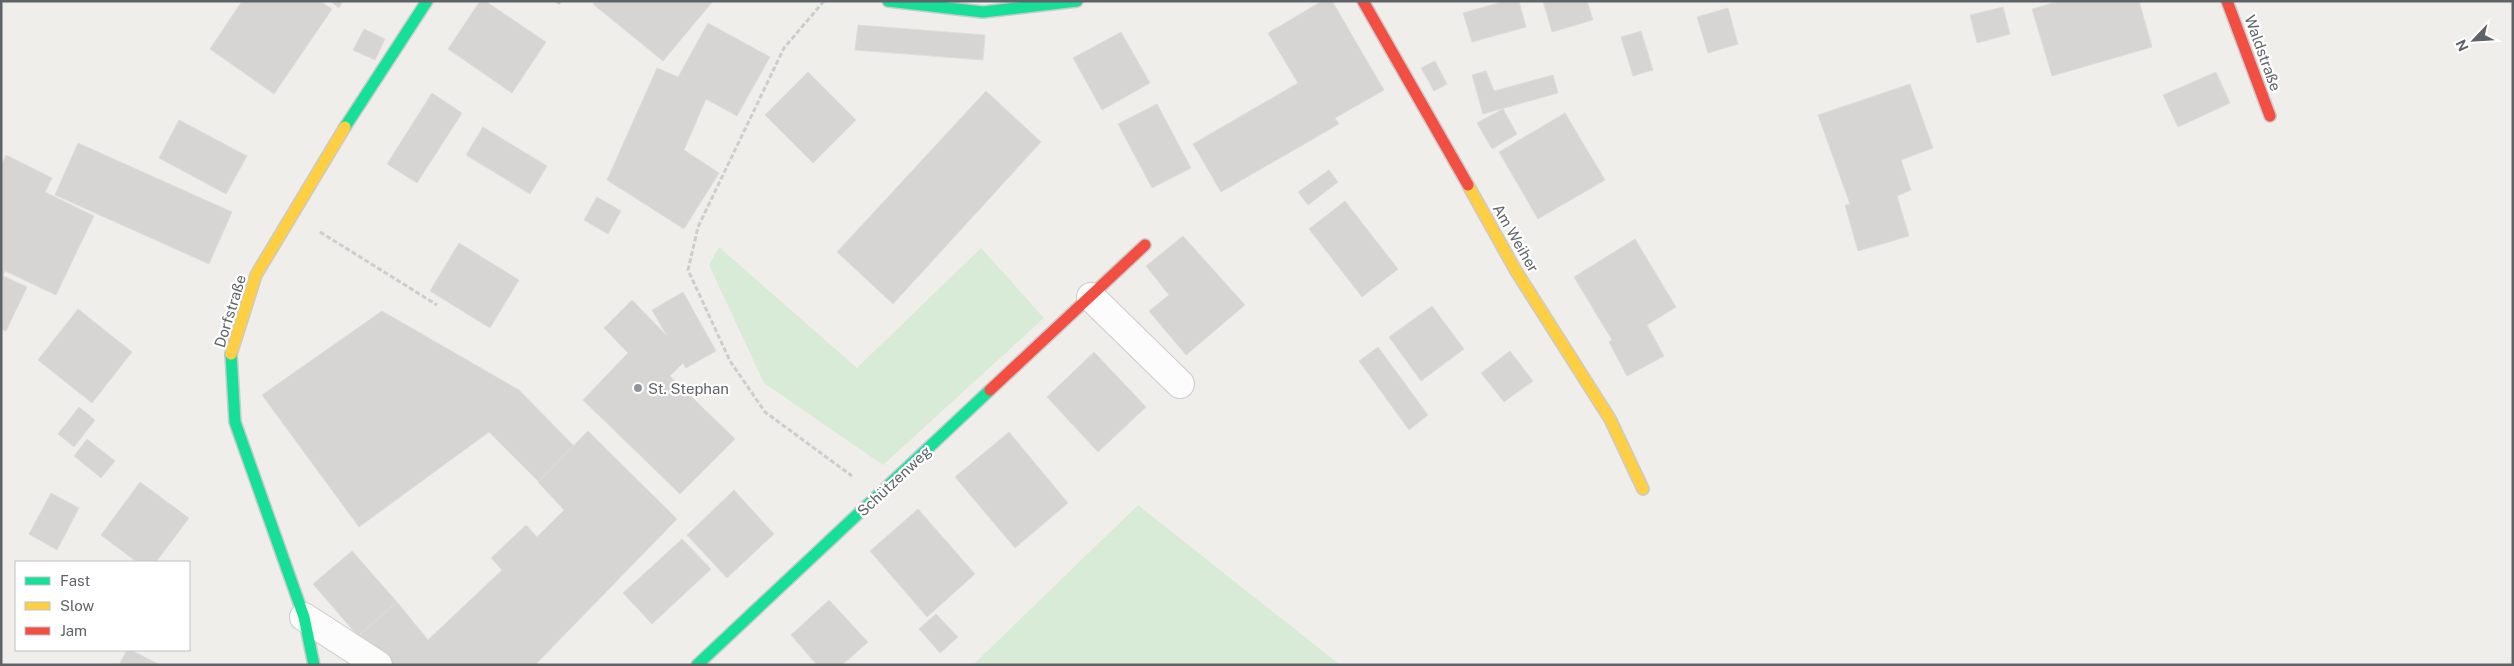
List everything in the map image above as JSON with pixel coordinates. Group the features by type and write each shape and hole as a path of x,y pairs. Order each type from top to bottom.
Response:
{"street":[{"name":"Dorfstraße","path":"314,665 304,617 270,526 235,422 231,355 256,275 322,162 427,1"},
{"path":"888,1 983,12 1077,1"},
{"name":"Am Weiher","path":"1362,1 1516,271 1610,419 1643,490"},
{"name":"Waldstraße","path":"2227,1 2270,116"},
{"name":"Schützenweg","path":"697,665 1145,245"},
{"path":"1090,298 1180,384"},
{"path":"304,617 378,665"}],"path":[{"path":"556,1 560,4 561,1"},
{"path":"824,1 784,48 698,227 688,270 730,361 765,412 878,496"},
{"path":"292,214 437,305"}],"green space":[{"path":"719,247 857,368 981,248 1044,318 883,465 764,383 709,265"},
{"path":"1138,505 1340,665 973,665"}],"building":[{"path":"242,1 320,1 332,9 274,94 210,49"},
{"path":"330,1 343,1 339,8"},
{"path":"480,1 485,1 546,42 512,93 448,49"},
{"path":"595,1 713,1 663,61 593,4"},
{"path":"1322,1 1332,1 1384,90 1335,118 1339,124 1221,192 1193,144 1298,83 1268,33"},
{"path":"1505,1 1519,1 1526,27 1472,42 1463,13"},
{"path":"1543,1 1587,1 1593,20 1552,32"},
{"path":"2059,1 2139,1 2152,47 2052,76 2032,9"},
{"path":"2003,7 2010,34 1977,43 1970,15"},
{"path":"1728,8 1738,44 1708,53 1697,17"},
{"path":"708,23 770,57 737,116 706,99 684,150 719,173 684,229 607,180 657,68 678,77"},
{"path":"858,25 985,35 983,60 855,50"},
{"path":"364,29 385,39 375,60 353,50"},
{"path":"1641,31 1653,70 1633,76 1621,37"},
{"path":"1121,32 1150,83 1102,110 1073,58"},
{"path":"1435,61 1447,84 1434,91 1421,68"},
{"path":"1486,71 1494,91 1553,75 1558,93 1483,114 1472,75"},
{"path":"808,72 856,120 813,163 765,115"},
{"path":"2216,72 2230,103 2178,127 2163,95"},
{"path":"1910,84 1933,148 1901,160 1911,190 1897,196 1909,236 1858,251 1845,205 1850,204 1818,115"},
{"path":"986,91 1041,142 893,304 837,252"},
{"path":"432,93 462,113 417,183 387,164"},
{"path":"1157,104 1191,168 1152,188 1118,124"},
{"path":"1503,109 1517,134 1492,149 1477,123"},
{"path":"1565,113 1605,180 1538,219 1499,152"},
{"path":"179,120 247,156 226,194 159,158"},
{"path":"483,127 547,166 530,194 466,155"},
{"path":"78,143 232,212 209,264 55,195"},
{"path":"6,155 52,178 45,192 94,216 56,295 5,271 3,276 27,287 6,331 1,329 1,166"},
{"path":"1329,170 1338,182 1308,205 1298,192"},
{"path":"597,197 621,211 608,234 584,220"},
{"path":"1345,201 1398,269 1362,297 1309,229"},
{"path":"1183,236 1245,305 1186,355 1149,311 1169,295 1146,266"},
{"path":"1635,239 1676,307 1647,325 1664,356 1627,376 1609,342 1612,340 1574,277"},
{"path":"459,243 519,280 490,328 430,291"},
{"name":"St. Stephan","path":"683,292 716,351 686,368 683,363 670,376 735,439 680,494 583,400 628,353 604,328 632,300 667,336 652,310"},
{"path":"1432,306 1464,349 1421,381 1389,337"},
{"path":"78,309 132,352 92,403 38,360"},
{"path":"382,311 519,390 574,446 539,482 489,432 359,527 262,395"},
{"path":"1378,347 1428,415 1409,430 1359,361"},
{"path":"1510,351 1533,381 1504,402 1481,373"},
{"path":"1094,352 1146,407 1098,452 1047,397"},
{"path":"79,407 95,420 74,447 58,434"},
{"path":"588,431 677,519 535,665 393,665 358,636 397,602 428,640 502,570 491,558 526,525 537,537 564,510 538,482"},
{"path":"1009,432 1068,503 1015,548 955,477"},
{"path":"87,439 115,461 101,478 74,456"},
{"path":"140,482 189,518 157,561 136,561 101,535"},
{"path":"734,490 774,534 727,578 687,535"},
{"path":"51,493 79,508 57,550 29,534"},
{"path":"918,509 975,574 927,617 870,551"},
{"path":"682,539 711,569 652,624 623,593"},
{"path":"352,551 397,602 358,636 313,584"},
{"path":"829,600 868,642 842,665 817,665 791,635"},
{"path":"936,614 958,637 940,653 919,629"},
{"path":"126,651 133,651 160,665 119,665"}],"traffic: fast":[{"path":"345,127 427,1"},
{"path":"888,1 983,12 1077,1"},
{"path":"231,354 235,422 304,617 314,665"},
{"path":"697,665 990,390"}],"traffic: slow":[{"path":"231,354 256,275 345,127"},
{"path":"1468,185 1516,271 1610,419 1643,489"}],"traffic: jam":[{"path":"1363,1 1468,185"},
{"path":"2227,1 2270,116"},
{"path":"990,390 1145,245"}],"place":[{"name":"St. Stephan","path":"638,388"}]}
